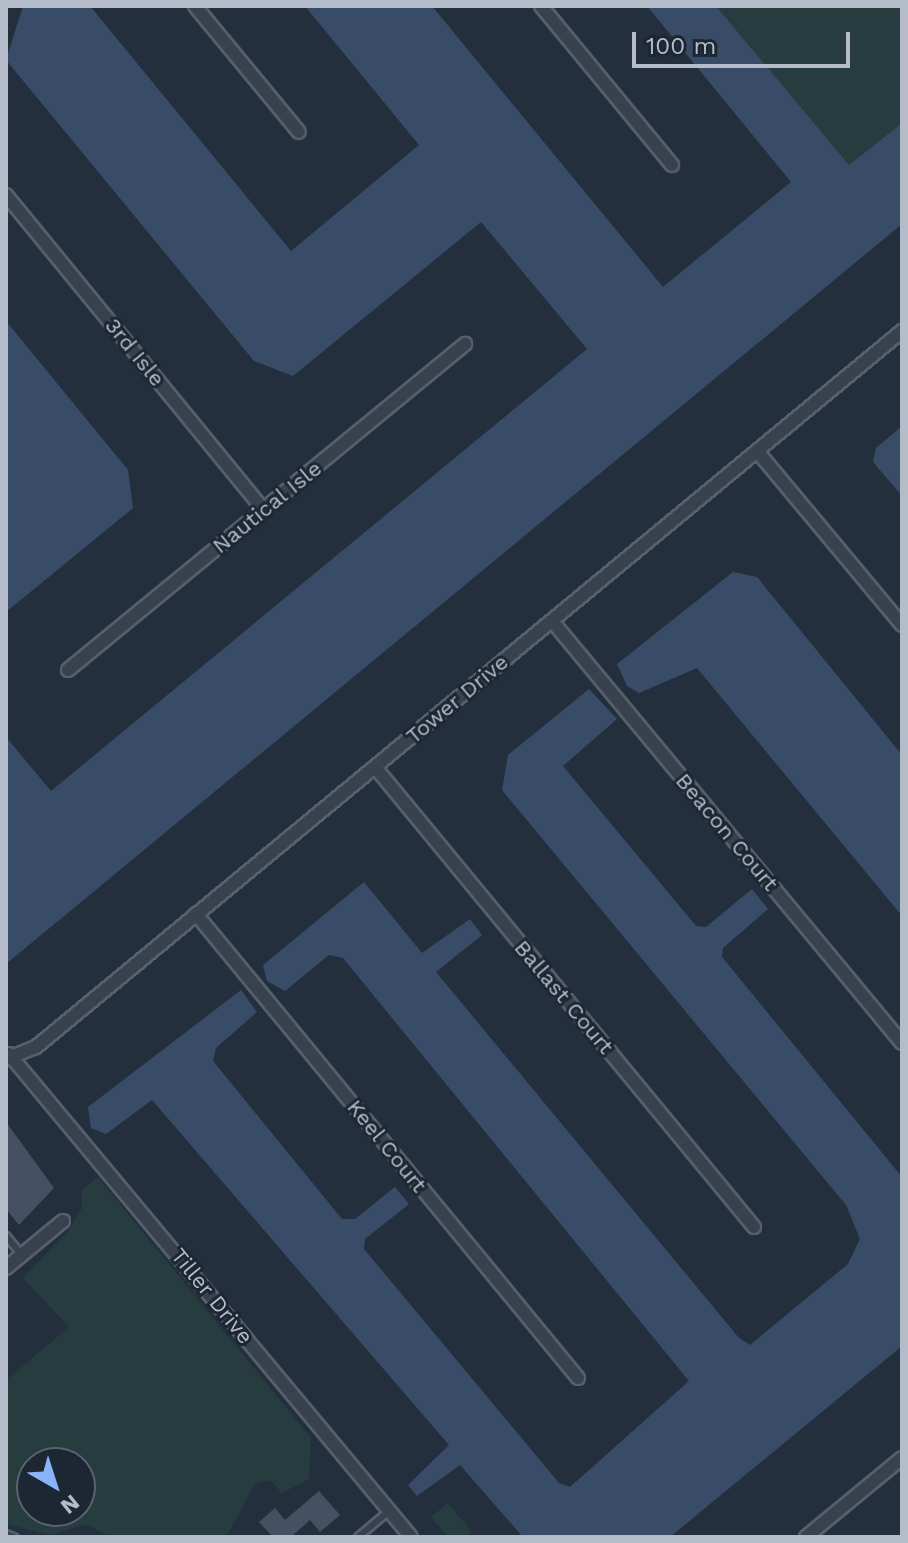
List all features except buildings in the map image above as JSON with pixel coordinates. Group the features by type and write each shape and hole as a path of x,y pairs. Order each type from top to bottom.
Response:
{"street":[{"path":"195,6 299,132"},
{"path":"541,6 672,165"},
{"name":"3rd Isle","path":"6,195 263,509"},
{"name":"Tower Drive","path":"8,1055 36,1047 902,331"},
{"name":"Nautical Isle","path":"68,670 465,344"},
{"path":"757,451 902,625"},
{"name":"Beacon Court","path":"552,621 902,1043"},
{"name":"Ballast Court","path":"375,767 754,1227"},
{"name":"Keel Court","path":"196,914 578,1378"},
{"name":"Tiller Drive","path":"8,1055 411,1537"},
{"path":"6,1268 63,1221"},
{"path":"806,1537 902,1458"}],"lane":[{"path":"6,1236 22,1255"},
{"path":"358,1537 389,1511"},
{"path":"6,1534 14,1537"}],"green space":[{"path":"716,6 902,6 902,123 849,165"},
{"path":"98,1177 311,1438 309,1479 282,1493 270,1480 255,1484 226,1537 111,1537 92,1527 96,1527 96,1447 16,1447 16,1526 6,1524 6,1380 69,1327 23,1278 68,1231 82,1208 81,1191"},
{"path":"448,1503 472,1532 467,1537 448,1537 431,1517"},
{"path":"18,1527 76,1527 50,1535"}],"water":[{"path":"23,6 90,6 291,251 419,145 305,6 432,6 663,287 791,182 647,6 716,6 849,165 902,123 902,224 6,964 6,737 51,791 587,349 481,222 293,376 254,361 6,60"},
{"path":"6,321 128,470 133,508 6,612"},
{"path":"902,426 902,496 873,462 876,448"},
{"path":"733,572 757,577 902,755 902,916 697,668 639,693 627,686 617,664"},
{"path":"589,689 617,719 563,766 696,926 706,927 752,889 768,909 723,948 722,957 902,1177 902,1346 670,1537 523,1537 460,1465 417,1496 408,1485 449,1445 152,1100 106,1134 91,1128 88,1107 241,990 257,1012 216,1048 213,1061 342,1219 355,1219 395,1187 409,1204 365,1239 364,1249 559,1483 570,1487 689,1381 343,958 329,955 285,991 267,981 263,965 364,882 422,953 470,919 482,935 436,972 739,1338 750,1345 848,1264 860,1239 846,1205 502,790 508,755"}]}
